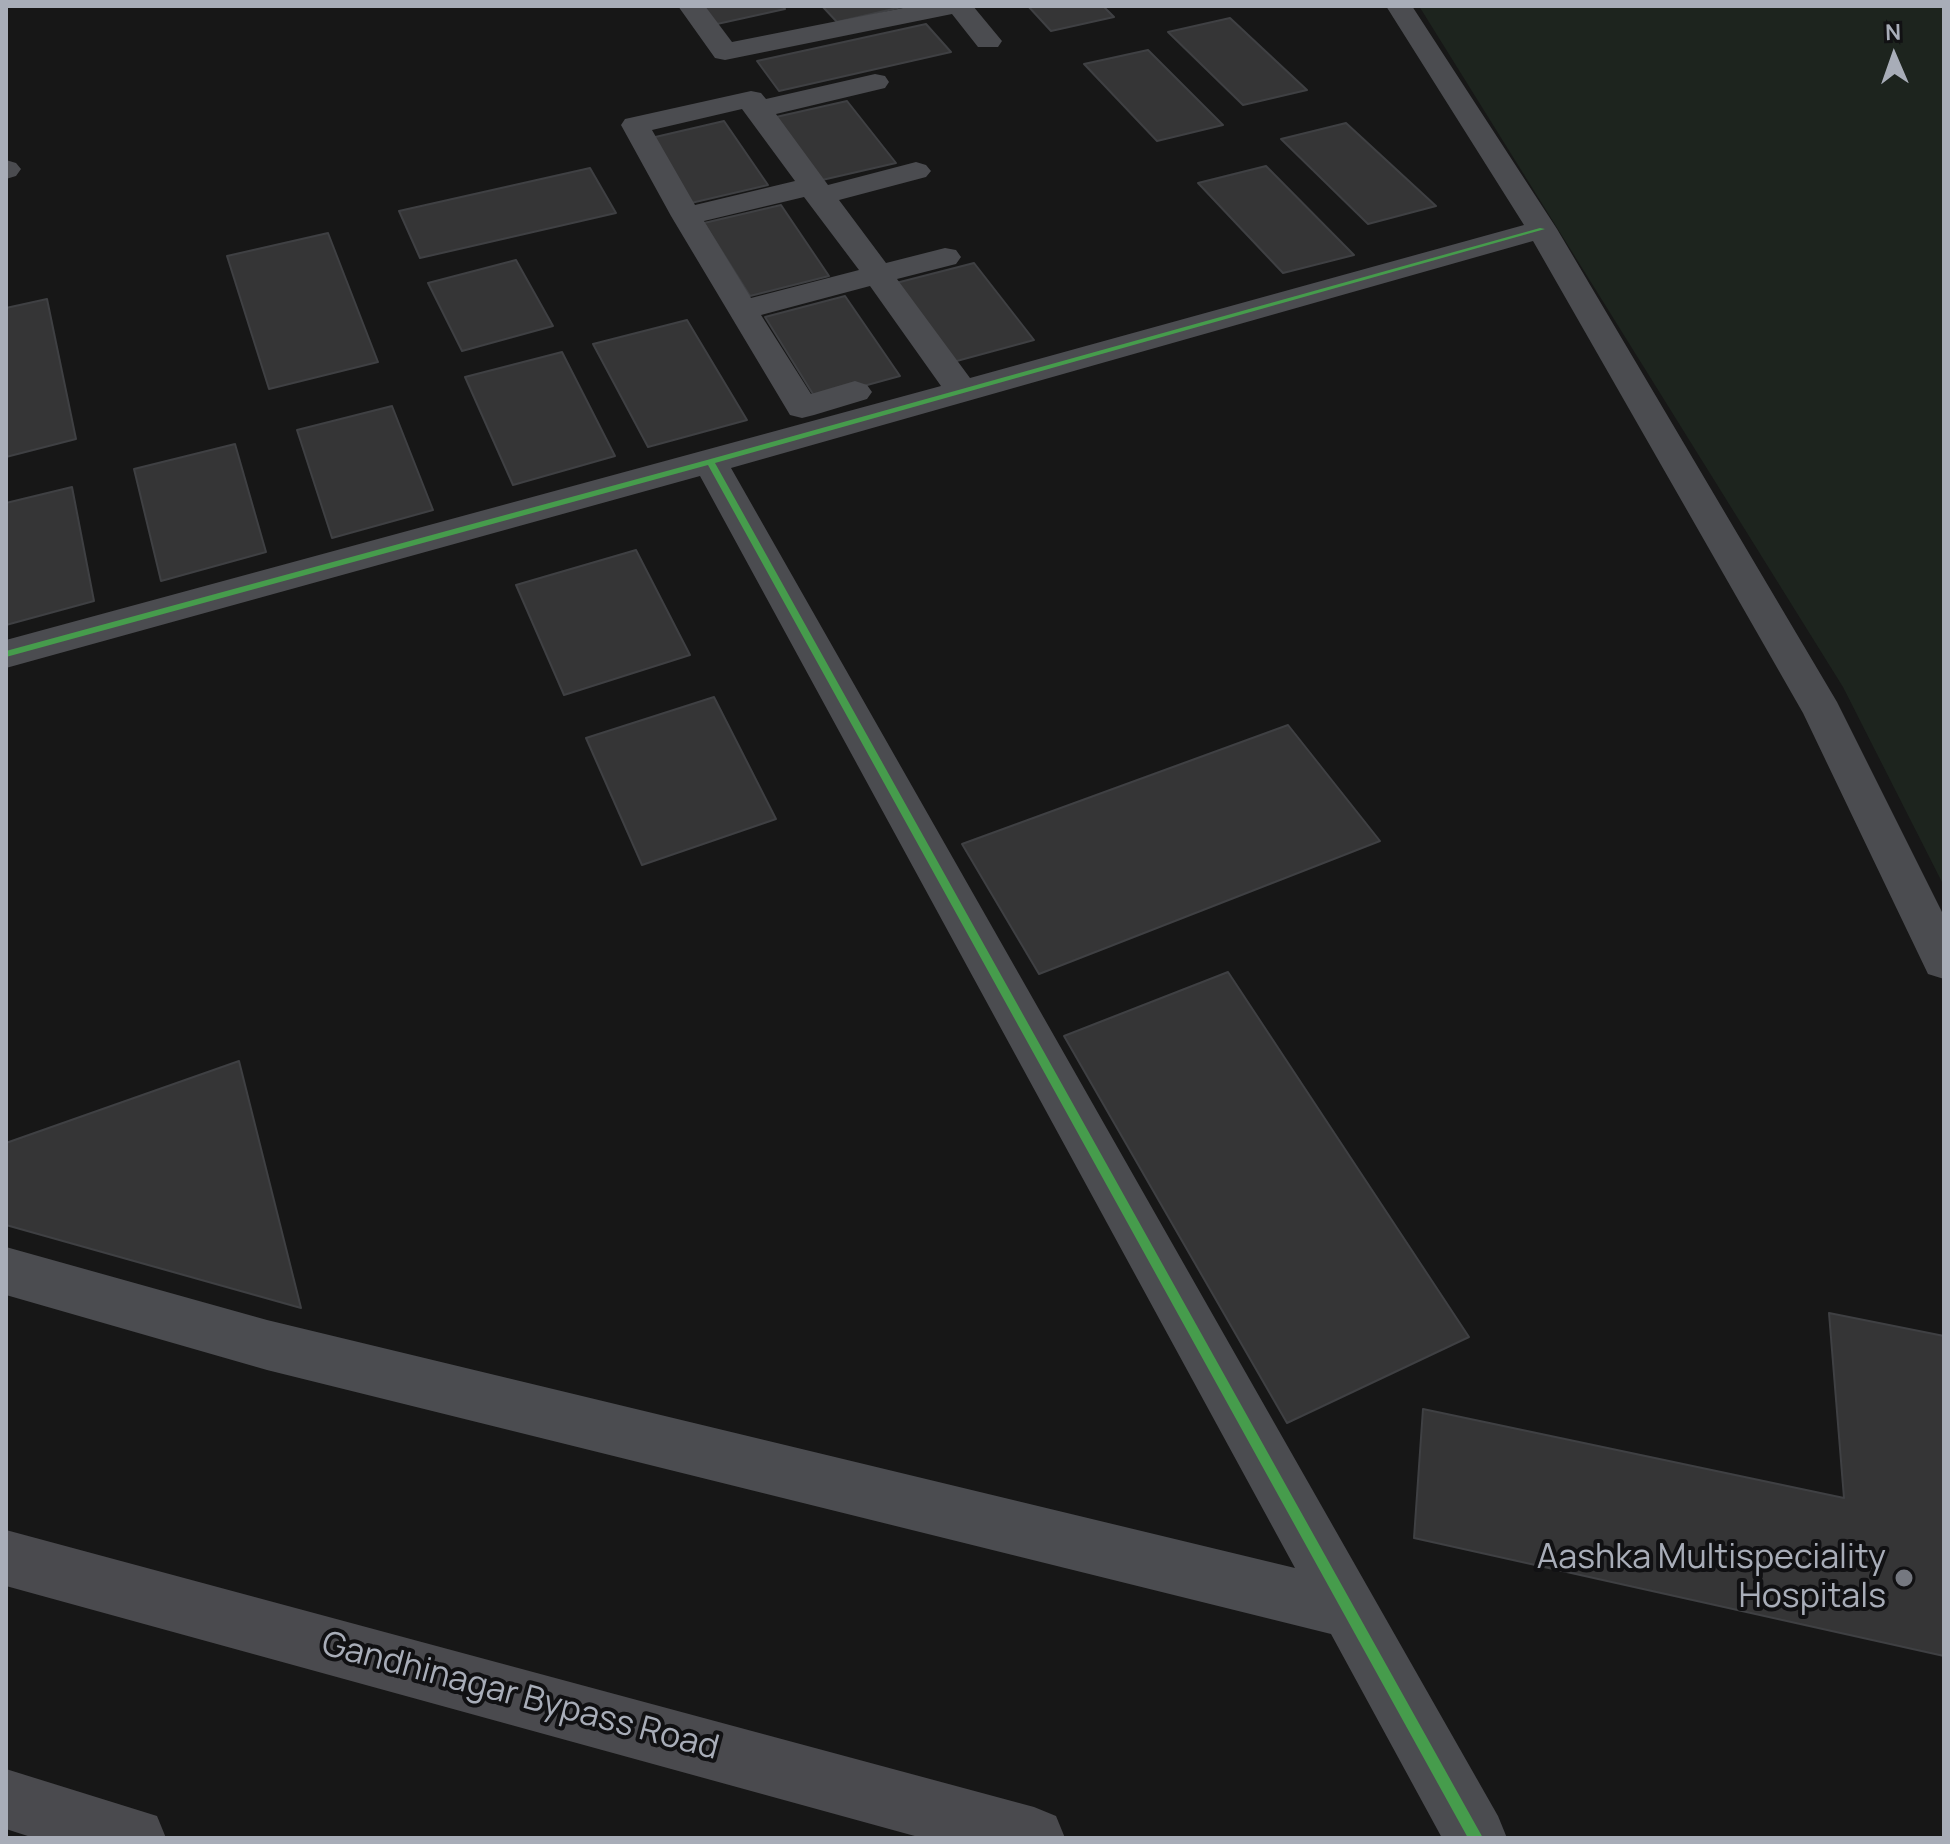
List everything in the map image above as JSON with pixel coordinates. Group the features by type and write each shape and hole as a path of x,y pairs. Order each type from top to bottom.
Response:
{"main road":[{"name":"Gandhinagar Bypass Road","path":"6,1558 1034,1838"},
{"path":"6,1799 135,1838"}],"street":[{"path":"691,6 725,52 956,6 988,41"},
{"path":"805,6 827,31"},
{"path":"1399,6 1542,229 1823,712 1944,961"},
{"path":"756,110 875,82"},
{"path":"953,379 751,99 635,125 686,216 802,407 953,379 1542,229"},
{"path":"686,216 916,171"},
{"path":"742,310 945,257"},
{"path":"6,654 710,462 953,379"},
{"path":"710,462 1476,1838"},
{"path":"6,1271 267,1345 1349,1610"}],"shaded area":[{"path":"1419,6 1944,6 1944,886 1843,687"}],"building":[{"path":"703,6 782,6 785,9 717,24"},
{"path":"822,6 906,6 837,22"},
{"path":"1028,6 1103,6 1114,17 1051,31"},
{"path":"1230,18 1307,90 1243,105 1168,32"},
{"path":"926,24 951,52 779,91 757,61"},
{"path":"1148,50 1223,125 1157,141 1084,64"},
{"path":"847,101 896,163 822,180 776,117"},
{"path":"724,121 768,185 691,203 651,138"},
{"path":"1346,123 1436,206 1368,224 1281,139"},
{"path":"1266,166 1354,255 1283,273 1198,183"},
{"path":"590,168 616,213 420,258 399,211"},
{"path":"781,205 829,276 750,296 704,223"},
{"path":"328,233 378,362 269,389 227,256"},
{"path":"516,260 553,326 462,351 428,283"},
{"path":"974,263 1034,340 953,362 896,283"},
{"path":"845,296 900,376 816,399 765,317"},
{"path":"47,299 76,439 6,457 6,308"},
{"path":"687,320 747,420 648,447 593,344"},
{"path":"562,352 615,456 513,485 465,377"},
{"path":"392,406 433,510 332,538 297,430"},
{"path":"235,444 266,552 161,581 134,469"},
{"path":"72,487 94,601 6,625 6,503"},
{"path":"636,550 690,655 564,695 516,585"},
{"path":"714,697 776,819 642,865 586,738"},
{"path":"1288,725 1380,841 1039,974 962,844"},
{"path":"1228,972 1469,1337 1287,1423 1064,1036"},
{"path":"239,1061 301,1308 6,1225 6,1143"},
{"path":"1829,1313 1944,1336 1944,1656 1414,1538 1423,1409 1844,1498"}],"cycle path":[{"path":"6,654 710,462 1542,229"},
{"path":"710,462 1476,1838"}],"place":[{"name":"Aashka Multispeciality Hospitals","path":"1904,1578"}]}
